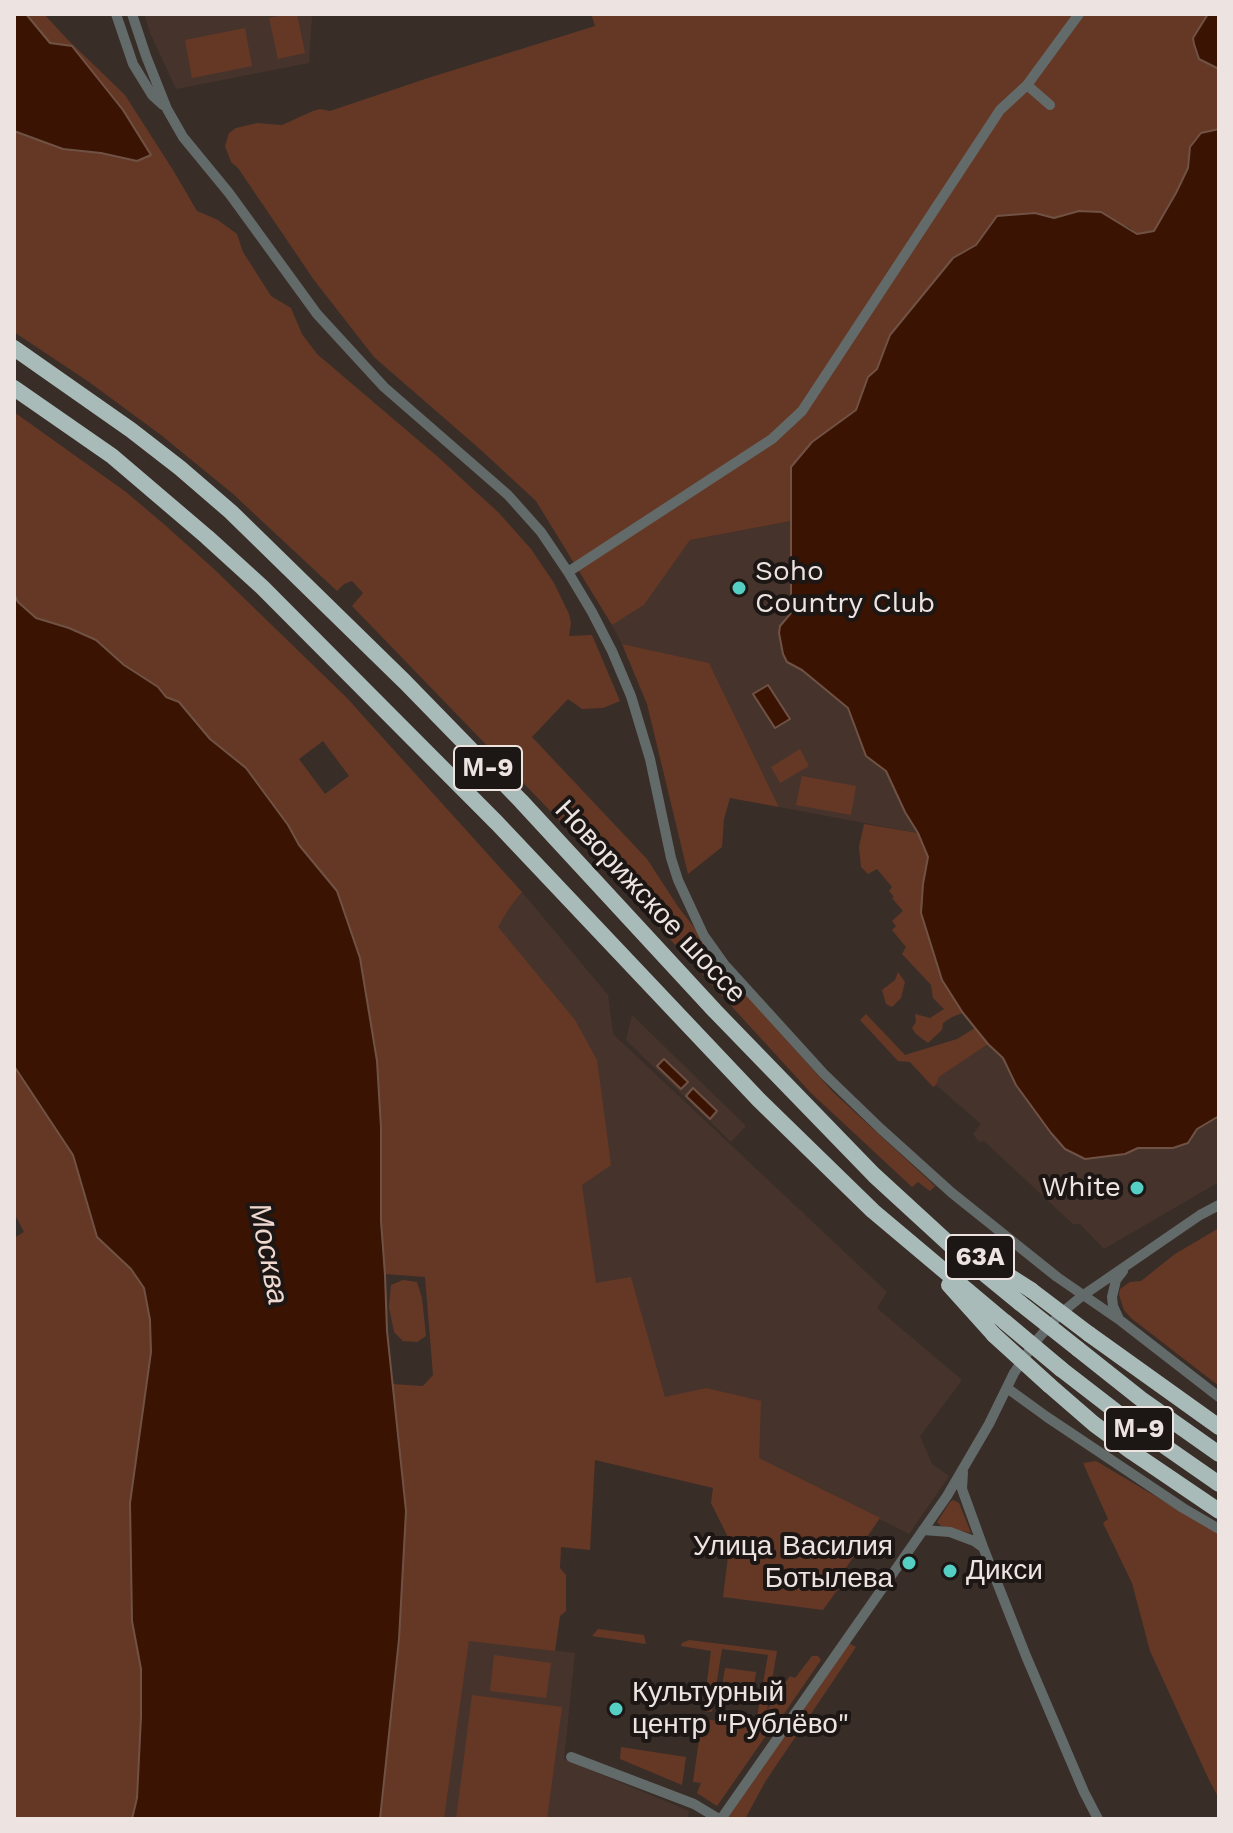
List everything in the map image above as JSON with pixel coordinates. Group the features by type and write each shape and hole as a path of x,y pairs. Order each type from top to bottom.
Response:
{"highway":[{"name":"Новорижское шоссе","path":"14,348 96,404 180,468 262,542 521,801 814,1115 874,1175 1020,1303 1141,1399 1219,1454"},
{"name":"Новорижское шоссе","path":"14,388 112,456 262,587 497,823 759,1100 873,1211 970,1292 999,1328 1061,1369 1219,1484"},
{"name":"63A","path":"929,1225 1031,1290 1219,1427"},
{"path":"913,1245 999,1328 1049,1385 1094,1424 1219,1511"}],"street":[{"path":"116,14 133,64 152,95 167,109"},
{"path":"132,14 167,109 183,137 229,193 317,314 384,387 508,495 541,532 568,572 612,651 631,696 650,759 678,880 704,936 724,964 824,1074 952,1193 1082,1296 1121,1321 1219,1397"},
{"path":"568,572 772,439 802,411 1000,110 1027,85 1079,14"},
{"path":"1027,85 1050,105"},
{"path":"571,1757 694,1804 720,1819 947,1496 1014,1373 1035,1342 1060,1314 1082,1296 1219,1205"},
{"path":"1121,1321 1112,1297 1116,1280 1128,1263"},
{"path":"1007,1388 1183,1508 1219,1529"},
{"path":"964,1469 962,1481 967,1505 983,1547 1026,1656 1098,1819"},
{"path":"947,1496 959,1498 967,1505"},
{"path":"923,1530 950,1532 983,1547"}],"shaded area":[{"path":"26,14 44,14 125,95 197,211 218,220 237,234 243,252 271,296 291,308 302,334 317,354 438,457 499,513 531,549 554,583 569,614 569,636 592,635 620,701 603,708 582,709 568,699 532,737 647,859 717,962 833,1092 935,1186 930,1191 918,1182 912,1187 811,1093 591,853 352,606 363,593 352,581 337,591 232,493 161,435 14,332 14,131 63,149 137,161 151,154 123,110 72,46 50,43"},
{"path":"144,14 312,14 309,63 176,89"},
{"path":"297,14 305,53 278,59 269,18"},
{"path":"591,14 1208,14 1193,38 1199,59 1219,69 1219,129 1201,133 1190,147 1188,168 1154,231 1137,234 1129,227 1079,211 1054,218 1035,213 997,216 976,245 953,258 890,335 877,369 868,377 856,410 812,442 791,467 791,521 690,540 644,605 612,625 536,501 374,357 314,280 231,162 225,146 229,133 236,128 257,123 282,125 313,111 330,111 595,26"},
{"path":"245,28 252,66 192,78 185,40"},
{"path":"14,412 126,492 215,570 346,697 522,892 498,927 575,1020 597,1060 611,1165 582,1185 596,1283 631,1277 665,1397 706,1388 761,1401 759,1458 880,1518 837,1581 841,1585 823,1610 723,1597 730,1541 711,1503 713,1488 595,1460 590,1550 561,1547 560,1568 566,1575 566,1611 560,1616 555,1651 469,1641 444,1819 380,1819 399,1639 406,1511 392,1384 423,1386 433,1375 425,1277 385,1274 377,1061 360,958 337,891 299,845 246,768 210,739 179,702 166,697 158,687 124,665 96,640 36,618 18,602 14,594","holes":["323,741 349,776 325,794 299,759"]},
{"name":"Soho Country Club","path":"791,521 791,613 780,626 787,662 802,670 848,708 866,756 886,771 918,833 779,807 709,663 622,644 612,625 644,605 690,540"},
{"path":"622,644 709,663 779,807 730,798 724,819 722,847 688,874 647,704"},
{"path":"800,749 809,766 780,783 771,767"},
{"path":"802,776 856,786 851,815 796,805"},
{"path":"864,824 918,833 928,857 921,913 942,980 963,1013 943,1023 942,1030 928,1043 912,1028 916,1022 915,1014 930,1018 944,1009 933,998 931,985 902,954 906,947 892,930 896,926 892,921 903,911 892,898 889,891 892,887 877,869 868,874 861,867 859,847"},
{"path":"522,892 608,995 613,1034 887,1292 877,1308 962,1380 920,1436 932,1464 949,1476 909,1534 759,1458 706,1388 665,1398 631,1278 596,1284 582,1185 498,927"},
{"path":"898,972 905,982 901,998 892,1007 886,1004 882,990 895,980"},
{"path":"866,1014 905,1055 957,1039 975,1028 988,1044 939,1077 933,1087 910,1062 898,1061 860,1020"},
{"path":"632,1015 746,1126 731,1142 626,1040"},
{"path":"988,1044 1003,1058 1016,1085 1065,1149 1125,1154 1138,1148 1173,1148 1188,1143 1197,1129 1219,1116 1219,1182 1104,1249 1080,1224 1073,1224 984,1141 979,1142 973,1134 981,1124 936,1085 939,1077"},
{"path":"14,1066 73,1155 97,1237 131,1269 144,1288 150,1320 151,1352 132,1621 141,1669 141,1717 137,1798 132,1819 14,1819 14,1238 24,1232 14,1213"},
{"path":"1219,1228 1219,1386 1131,1318 1124,1310 1119,1295 1120,1289 1130,1282 1141,1281 1175,1254"},
{"path":"403,1280 417,1282 422,1298 426,1336 417,1342 403,1341 394,1332 389,1307 391,1285"},
{"path":"1096,1461 1219,1534 1219,1798 1150,1651 1132,1583 1103,1523 1108,1519 1083,1463"},
{"path":"953,1500 959,1503 971,1533 941,1526 937,1522"},
{"path":"598,1629 644,1635 646,1644 592,1636"},
{"path":"469,1640 575,1653 564,1759 689,1811 688,1819 444,1819"},
{"path":"689,1640 777,1651 767,1710 790,1676 795,1678 812,1656 818,1656 821,1660 781,1718 757,1717 768,1655 722,1649 712,1712 703,1711 711,1651 681,1646"},
{"path":"848,1643 856,1647 765,1782 745,1819 726,1819"},
{"path":"494,1655 551,1663 546,1698 490,1691"},
{"path":"725,1668 756,1672 751,1704 720,1700"},
{"path":"472,1695 562,1707 547,1819 456,1819"},
{"path":"702,1719 772,1727 717,1806 697,1793 701,1783 693,1782"},
{"path":"621,1747 686,1757 682,1785 620,1759"}],"water":[{"path":"14,14 26,14 50,43 72,46 123,110 151,155 137,161 63,149 14,131"},
{"path":"1208,14 1219,14 1219,69 1199,59 1194,44 1193,38"},
{"path":"1219,129 1219,1116 1197,1129 1188,1143 1173,1148 1138,1148 1125,1154 1085,1159 1065,1149 1051,1133 1016,1085 1003,1058 963,1013 942,980 921,913 928,857 918,833 886,771 866,756 848,708 802,670 787,662 783,654 780,626 791,613 791,467 812,442 856,410 868,377 877,369 890,335 953,258 976,245 997,216 1035,213 1054,218 1079,211 1101,212 1137,234 1154,231 1188,168 1190,147 1201,133"},
{"name":"Москва","path":"14,594 18,602 36,618 96,640 124,665 158,687 166,697 179,702 210,739 246,768 299,845 337,891 360,958 377,1061 387,1331 406,1511 399,1639 380,1819 132,1819 137,1798 141,1669 132,1621 130,1503 151,1352 150,1320 144,1288 131,1269 97,1237 73,1155 14,1066"},
{"path":"768,685 790,719 775,728 753,694"},
{"path":"664,1059 688,1082 681,1089 657,1066"},
{"path":"693,1088 717,1111 710,1119 686,1096"}],"place":[{"name":"Soho Country Club","path":"739,588"},
{"name":"White","path":"1137,1188"},
{"name":"Улица Василия Ботылева","path":"909,1563"},
{"name":"Дикси","path":"950,1571"},
{"name":"Культурный центр \"Рублёво\"","path":"616,1709"}]}
